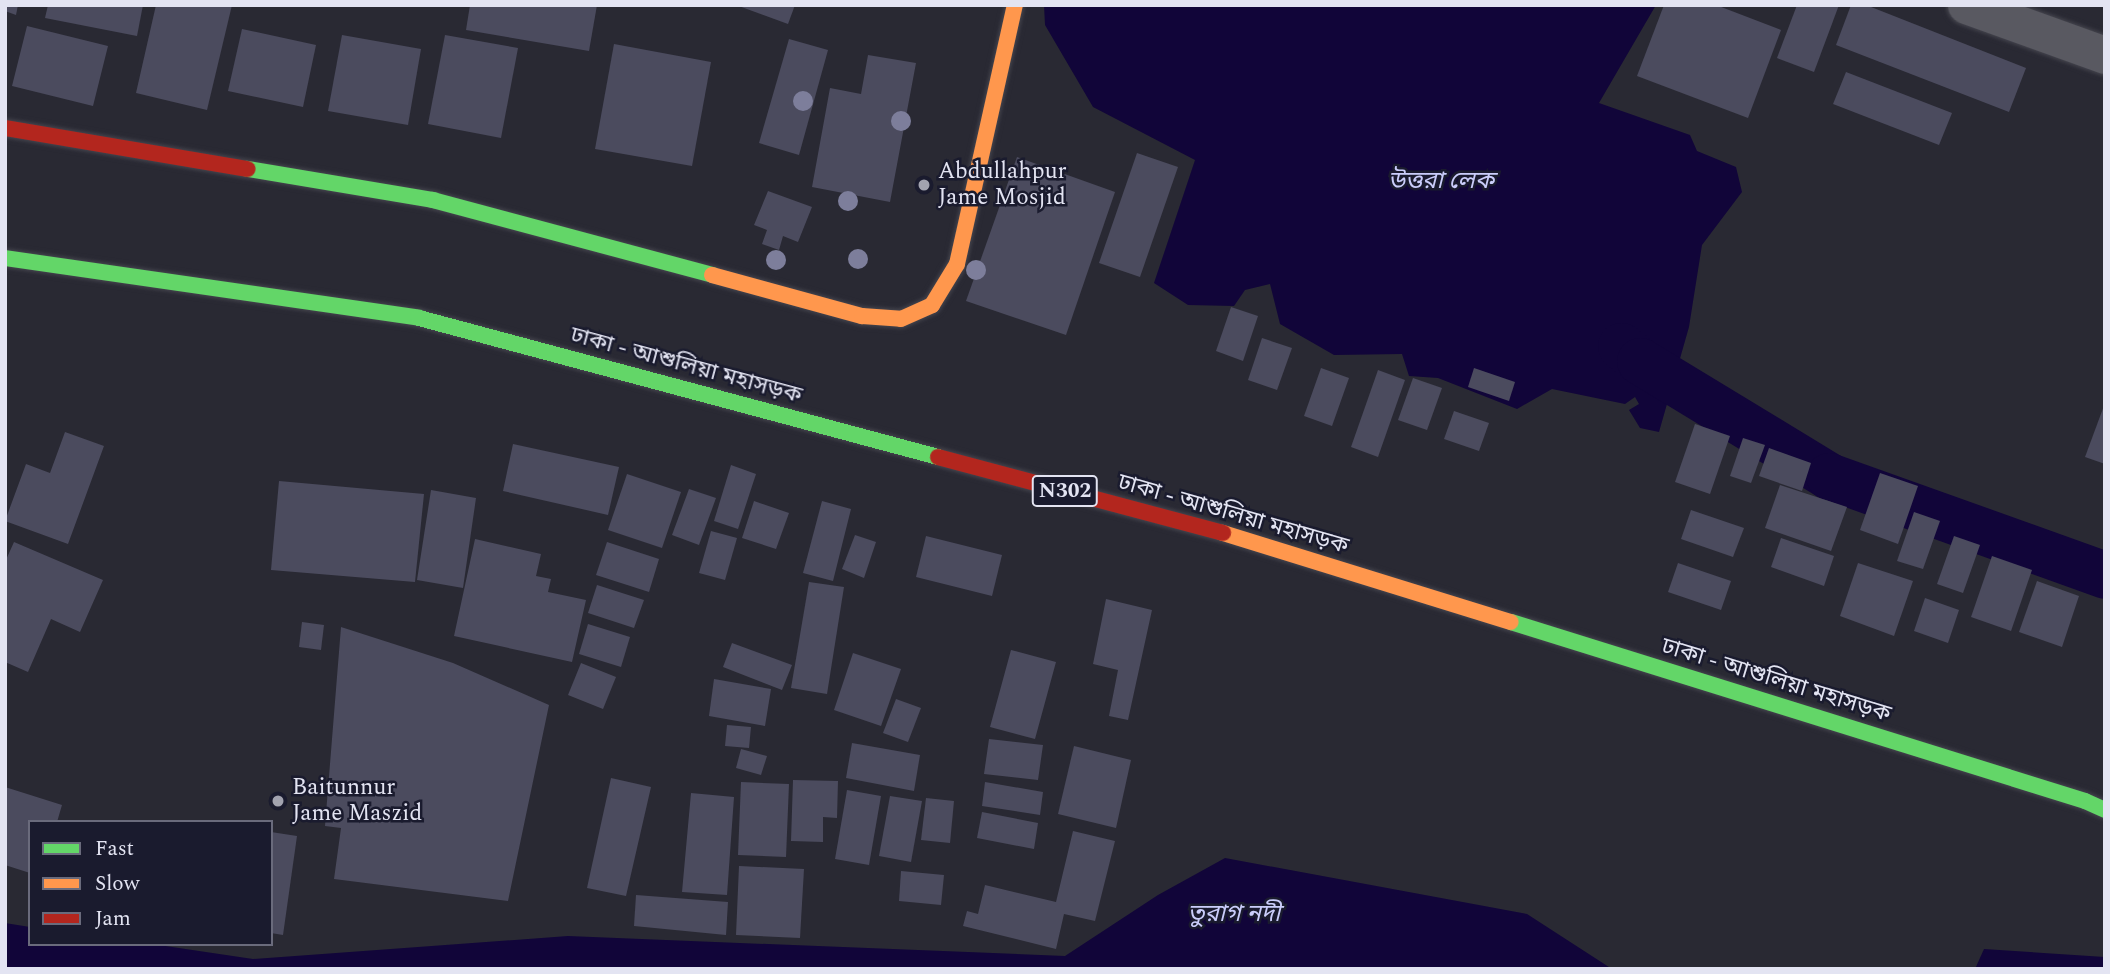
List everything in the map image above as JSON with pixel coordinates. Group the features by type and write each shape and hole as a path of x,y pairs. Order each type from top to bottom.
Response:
{"main road":[{"path":"5,128 433,200 862,316 901,319 932,305 957,264 1015,5"},
{"name":"ঢাকা - আশুলিয়া মহাসড়ক","path":"5,258 419,318 1244,539 2085,801 2105,810"}],"street":[{"path":"1966,5 2105,55"}],"water":[{"name":"উত্তরা লেক","path":"1044,5 1656,5 1599,103 1690,135 1697,151 1736,167 1742,192 1702,245 1689,327 1659,432 1640,428 1629,410 1639,404 1635,397 1625,404 1552,389 1517,409 1438,378 1409,376 1402,354 1334,355 1280,324 1270,284 1245,290 1234,306 1188,305 1154,283 1195,160 1093,107 1045,25"},
{"name":"তুরাগ নদী","path":"1225,858 1527,914 1612,969 5,969 5,923 28,927 28,946 165,946 253,959 568,936 1065,956 1158,895"},
{"path":"1984,949 2105,957 2105,969 1975,969"}],"building":[{"path":"5,5 18,5 16,15 5,11"},
{"path":"48,5 143,5 137,36 45,18"},
{"path":"156,5 232,5 207,110 136,93"},
{"path":"470,5 597,5 589,51 466,30"},
{"path":"736,5 795,5 788,24"},
{"path":"1664,5 1716,5 1781,30 1748,118 1637,76"},
{"path":"1797,5 1839,5 1814,72 1777,58"},
{"path":"1851,5 1866,5 2026,68 2009,112 1836,45"},
{"path":"27,26 108,46 93,106 12,86"},
{"path":"242,29 316,45 303,107 228,91"},
{"path":"342,35 421,49 408,125 328,111"},
{"path":"445,35 518,48 501,138 428,124"},
{"path":"789,39 828,50 799,155 759,143"},
{"path":"614,44 711,62 692,166 595,149"},
{"path":"868,55 916,63 890,202 812,187 830,88 861,94"},
{"path":"1846,72 1952,113 1939,145 1833,104"},
{"path":"1137,153 1178,167 1140,277 1099,263"},
{"path":"1017,157 1115,192 1066,335 966,301"},
{"path":"768,191 812,207 798,242 783,236 779,250 762,244 767,230 754,225"},
{"path":"1231,307 1258,316 1243,361 1216,351"},
{"path":"1262,338 1292,348 1277,390 1248,380"},
{"path":"1321,368 1349,378 1332,426 1304,416"},
{"path":"1474,368 1515,382 1509,401 1468,387"},
{"path":"1378,370 1405,380 1378,457 1351,447"},
{"path":"1413,378 1442,388 1427,430 1398,420"},
{"path":"2105,403 2105,464 2085,457"},
{"path":"1454,411 1489,423 1479,451 1444,439"},
{"path":"1695,424 1730,436 1710,494 1675,482"},
{"path":"65,432 104,446 68,544 5,521 26,464 50,473"},
{"path":"1743,438 1765,445 1751,483 1730,476"},
{"path":"513,444 619,467 608,515 503,491"},
{"path":"1769,448 1811,463 1802,491 1759,476"},
{"path":"731,465 756,474 738,529 714,521"},
{"path":"1880,473 1918,486 1898,544 1860,530"},
{"path":"627,474 681,492 662,548 608,530"},
{"path":"279,481 424,494 415,582 271,570"},
{"path":"1780,485 1847,507 1831,551 1765,528"},
{"path":"689,489 716,498 699,545 672,535"},
{"path":"431,490 476,498 463,588 417,580"},
{"path":"754,501 789,513 776,549 742,538"},
{"path":"822,501 851,509 833,581 803,573"},
{"path":"1691,510 1744,528 1733,557 1681,539"},
{"path":"1914,512 1940,521 1923,569 1897,561"},
{"path":"711,531 737,538 725,580 699,573"},
{"path":"855,535 876,542 864,578 842,569"},
{"path":"926,536 1002,555 992,596 916,577"},
{"path":"1954,536 1980,545 1963,593 1937,584"},
{"path":"1781,538 1834,556 1824,586 1771,567"},
{"path":"475,539 541,554 536,576 551,579 548,592 586,600 572,662 454,636"},
{"path":"14,542 103,580 80,632 51,619 28,672 5,662 5,562"},
{"path":"607,542 659,559 649,592 596,575"},
{"path":"1992,556 2032,570 2011,631 1971,617"},
{"path":"1678,563 1731,581 1721,610 1668,592"},
{"path":"1858,563 1913,581 1894,636 1840,616"},
{"path":"2037,581 2079,596 2062,647 2019,632"},
{"path":"809,582 844,587 827,694 791,688"},
{"path":"597,585 644,600 634,628 588,613"},
{"path":"1925,598 1959,610 1948,643 1914,631"},
{"path":"1106,599 1152,610 1128,720 1109,716 1118,670 1093,664"},
{"path":"302,622 324,625 321,650 299,647"},
{"path":"588,624 630,637 621,667 579,654"},
{"path":"341,627 453,663 549,705 508,901 334,879 341,828 325,826"},
{"path":"732,643 792,665 782,690 723,667"},
{"path":"1011,650 1056,662 1035,739 990,727"},
{"path":"853,653 901,669 881,726 834,710"},
{"path":"581,663 616,677 603,709 568,695"},
{"path":"714,679 771,689 765,726 709,716"},
{"path":"896,699 921,708 908,742 883,733"},
{"path":"727,725 751,727 749,748 725,746"},
{"path":"989,739 1043,745 1038,780 984,774"},
{"path":"852,743 920,755 914,791 846,778"},
{"path":"1074,746 1131,760 1116,828 1058,814"},
{"path":"741,749 767,756 761,775 736,768"},
{"path":"611,778 651,787 626,896 587,888"},
{"path":"793,780 838,781 837,818 823,817 823,842 791,841"},
{"path":"741,782 789,784 786,857 738,855"},
{"path":"985,782 1043,792 1040,815 982,806"},
{"path":"5,787 62,805 58,820 28,820 28,872 5,865"},
{"path":"847,790 881,796 869,865 835,859"},
{"path":"691,793 734,797 727,895 682,892"},
{"path":"890,796 922,801 911,862 879,856"},
{"path":"926,798 954,801 950,843 921,840"},
{"path":"982,812 1038,823 1034,849 977,838"},
{"path":"1073,831 1115,841 1095,921 1064,914 1056,949 963,926 967,911 978,914 985,885 1056,902"},
{"path":"273,832 297,836 283,935 273,933"},
{"path":"739,866 804,869 800,938 736,935"},
{"path":"901,871 944,875 941,905 899,901"},
{"path":"636,895 728,902 726,935 634,926"}],"waterway":[{"path":"1621,346 1640,361 1829,476 2105,575"}],"traffic: fast":[{"path":"248,169 433,200 712,275"},
{"path":"5,258 419,318 938,457"},
{"path":"1511,622 2085,801 2105,810"}],"traffic: slow":[{"path":"712,275 862,316 901,319 932,305 957,264 1015,5"},
{"path":"1223,533 1511,622"}],"traffic: jam":[{"path":"5,128 248,169"},
{"path":"938,457 1223,533"}],"place":[{"name":"Abdullahpur Jame Mosjid","path":"924,185"},
{"name":"Baitunnur Jame Maszid","path":"278,801"}]}
